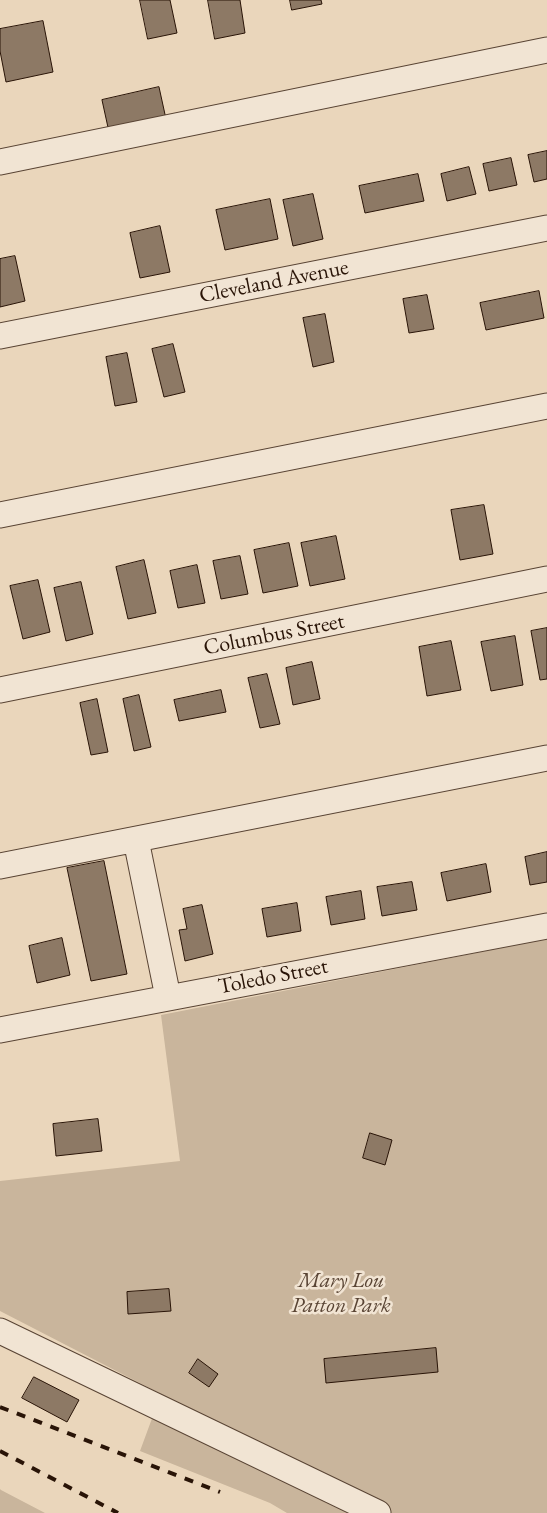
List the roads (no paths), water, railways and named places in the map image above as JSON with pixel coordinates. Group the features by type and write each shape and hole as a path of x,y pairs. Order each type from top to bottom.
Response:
{"street":[{"path":"0,162 547,50"},
{"name":"Cleveland Avenue","path":"0,336 547,228"},
{"path":"0,515 547,406"},
{"name":"Columbus Street","path":"0,690 547,580"},
{"path":"0,866 547,758"},
{"path":"136,840 168,997"},
{"name":"Toledo Street","path":"0,1030 547,926"},
{"path":"0,1331 378,1513"}],"railway":[{"path":"0,1407 220,1492"},
{"path":"0,1451 118,1513"}],"park label":[{"name":"Mary Lou Patton Park","path":"341,1294"}]}
